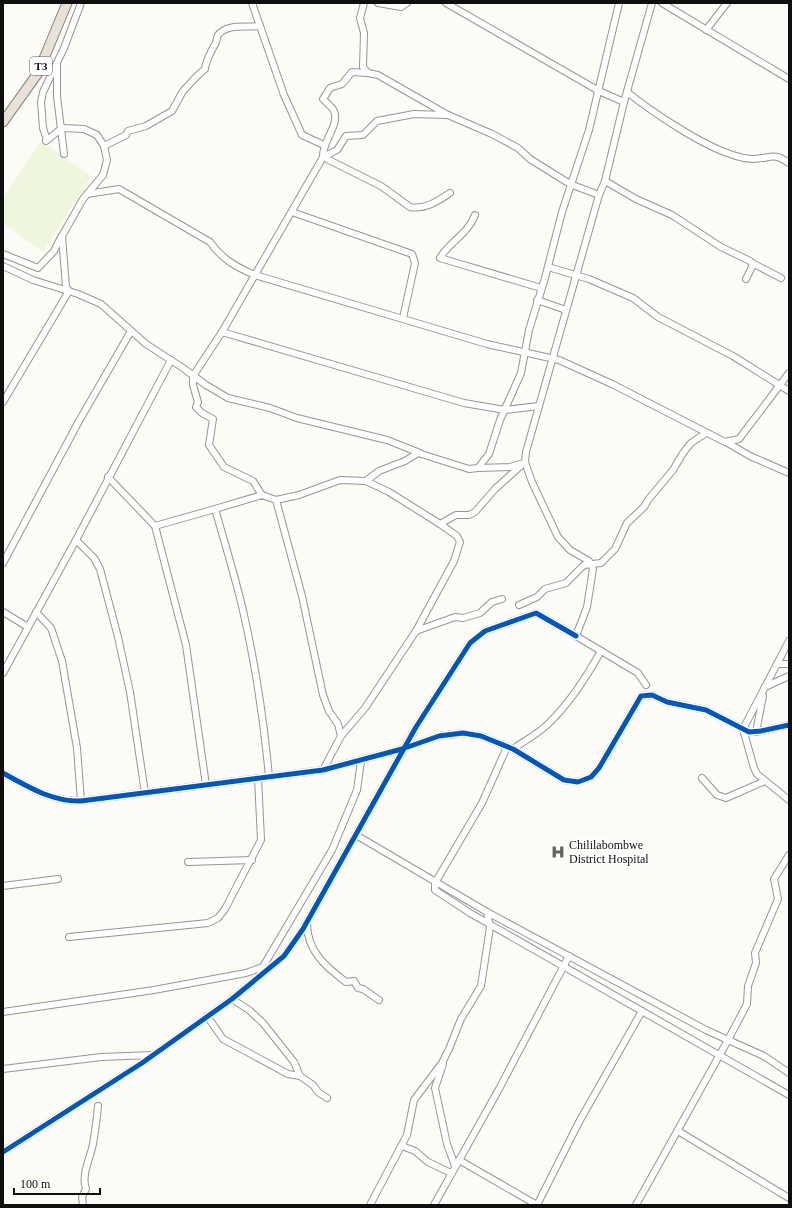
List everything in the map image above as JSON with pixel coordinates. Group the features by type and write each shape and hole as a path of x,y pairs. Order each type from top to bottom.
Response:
{"highway":[{"name":"T3","path":"3,122 38,73 68,3"}],"street":[{"path":"3,254 38,268 54,251 87,194 103,175 107,160 104,146 98,135 84,129 62,128 46,140 43,128 41,102 43,92 58,63 81,3"},
{"path":"252,3 284,95 302,135 324,145"},
{"path":"364,3 360,18 364,34 363,67 368,73"},
{"path":"378,3 401,7 408,3"},
{"path":"446,3 599,91 624,102"},
{"path":"478,468 489,454 500,420 521,373 523,353 537,300 548,267 570,184 589,130 619,3"},
{"path":"576,636 589,599 593,572 589,561 570,550 558,537 532,482 525,462 526,452 551,359 599,195 605,181 624,102 652,3"},
{"path":"706,30 727,3"},
{"path":"666,4 706,30 789,79"},
{"path":"104,146 126,135 128,131 146,126 172,111 183,91 196,76 205,69 206,61 216,45 218,36 225,29 260,26"},
{"path":"58,63 57,96 64,154"},
{"path":"262,495 253,481 224,467 209,445 213,419 202,413 196,407 198,402 193,385 193,376 222,332 323,157 324,145 336,122 334,111 323,99 330,88 342,84 352,72 378,75 448,115 492,134 518,148 530,159 570,184 599,195"},
{"path":"627,92 660,116 707,144 729,154 746,159 777,155 789,163"},
{"path":"323,157 338,150 346,136 363,135 377,121 414,114 448,115"},
{"path":"323,157 381,186 410,207 416,208 426,206 450,193"},
{"path":"605,181 636,199 672,215 721,247 781,278"},
{"path":"87,194 119,189 210,242 218,253 230,264 255,275 487,344 559,360 612,384 726,442 750,456 789,473"},
{"path":"292,212 412,254 415,263 403,318"},
{"path":"475,215 472,223 457,241 445,249 440,258 541,288"},
{"path":"62,236 66,287 69,291"},
{"path":"746,280 753,265 752,263"},
{"path":"3,266 33,280 89,298 101,304 121,320 146,344 219,394 234,400 260,406 338,429 387,440 469,469 510,467 525,462"},
{"path":"548,267 576,275 633,298 658,317 733,356 789,391"},
{"path":"3,402 69,291"},
{"path":"537,300 566,310"},
{"path":"3,563 79,421 131,331"},
{"path":"222,332 464,403 505,410 539,406"},
{"path":"3,673 76,540 171,360"},
{"path":"726,442 739,439 789,373"},
{"path":"519,605 530,601 545,589 566,583 584,565 602,563 615,549 627,523 644,507 673,470 691,443 706,433"},
{"path":"366,481 386,467 405,461 416,454 421,453"},
{"path":"440,524 456,515 469,515 475,512 495,489 525,462"},
{"path":"108,477 155,526 186,645 206,785"},
{"path":"155,526 262,495 276,500 299,495 340,480 366,481 389,492 457,536 460,542 459,550 416,631 365,708 341,736 323,770"},
{"path":"276,500 302,596 322,695 328,711 338,724 341,736"},
{"path":"215,509 237,588 252,654 264,732 269,777"},
{"path":"76,540 94,558 100,569 130,692 145,793"},
{"path":"416,631 455,617 463,618 480,613 492,602 502,599"},
{"path":"3,612 28,627"},
{"path":"36,612 51,628 62,661 77,748 81,801"},
{"path":"3,1152 153,1056 232,999 284,956 306,923 405,748 470,643 485,631 536,613 638,673 646,684"},
{"path":"789,641 743,729 754,768 765,781 789,800"},
{"path":"601,651 576,693 559,713 547,725 510,748 482,803 436,881 435,890 440,895 490,925 789,1095"},
{"path":"777,664 789,664"},
{"path":"764,689 789,676"},
{"path":"756,732 764,689"},
{"path":"3,773 42,794 69,802 81,801 323,770 361,761 439,736 463,733 481,736 510,748 564,780 578,782 592,777 600,768 640,696 652,695 667,702 706,710 743,729 756,732 789,725"},
{"path":"254,980 332,850 357,790 361,761"},
{"path":"69,937 208,923 218,918 225,909 252,860 261,840 258,778"},
{"path":"702,778 717,795 726,798 765,781"},
{"path":"356,835 488,912 569,956 706,1030 764,1056 789,1074"},
{"path":"636,1205 747,1004 748,986 756,963 755,953 778,899 774,879 789,856"},
{"path":"188,862 252,860"},
{"path":"3,886 58,879"},
{"path":"488,912 490,925 481,986 461,1019 446,1054 435,1088 447,1144 457,1163 537,1205 579,1122 642,1011"},
{"path":"306,923 307,936 323,964 346,982 354,981 358,988 364,988 379,1000"},
{"path":"434,1205 499,1089 569,956"},
{"path":"3,1012 154,990 246,973 263,967"},
{"path":"232,999 250,1010 263,1023 294,1062 300,1076"},
{"path":"207,1016 223,1039 288,1074 300,1076 313,1085 318,1092 327,1098"},
{"path":"370,1205 407,1135 414,1100 446,1054"},
{"path":"3,1069 101,1057 153,1056"},
{"path":"83,1205 82,1197 86,1189 84,1182 85,1172 93,1144 98,1106"},
{"path":"678,1131 789,1198"},
{"path":"402,1146 415,1151 428,1162 452,1173"}],"green space":[{"path":"41,141 91,176 43,252 3,223 3,198"}],"cycle path":[{"path":"3,1152 142,1063 232,999 284,956 303,929 416,727 470,643 485,631 536,613 576,636"},
{"path":"3,773 41,793 61,799 81,801 323,770 402,749 439,736 463,733 481,736 513,749 564,780 578,782 591,777 599,768 641,696 652,695 667,702 706,710 749,732 789,725"}],"place":[{"name":"Chililabombwe District Hospital","path":"558,852"}]}
